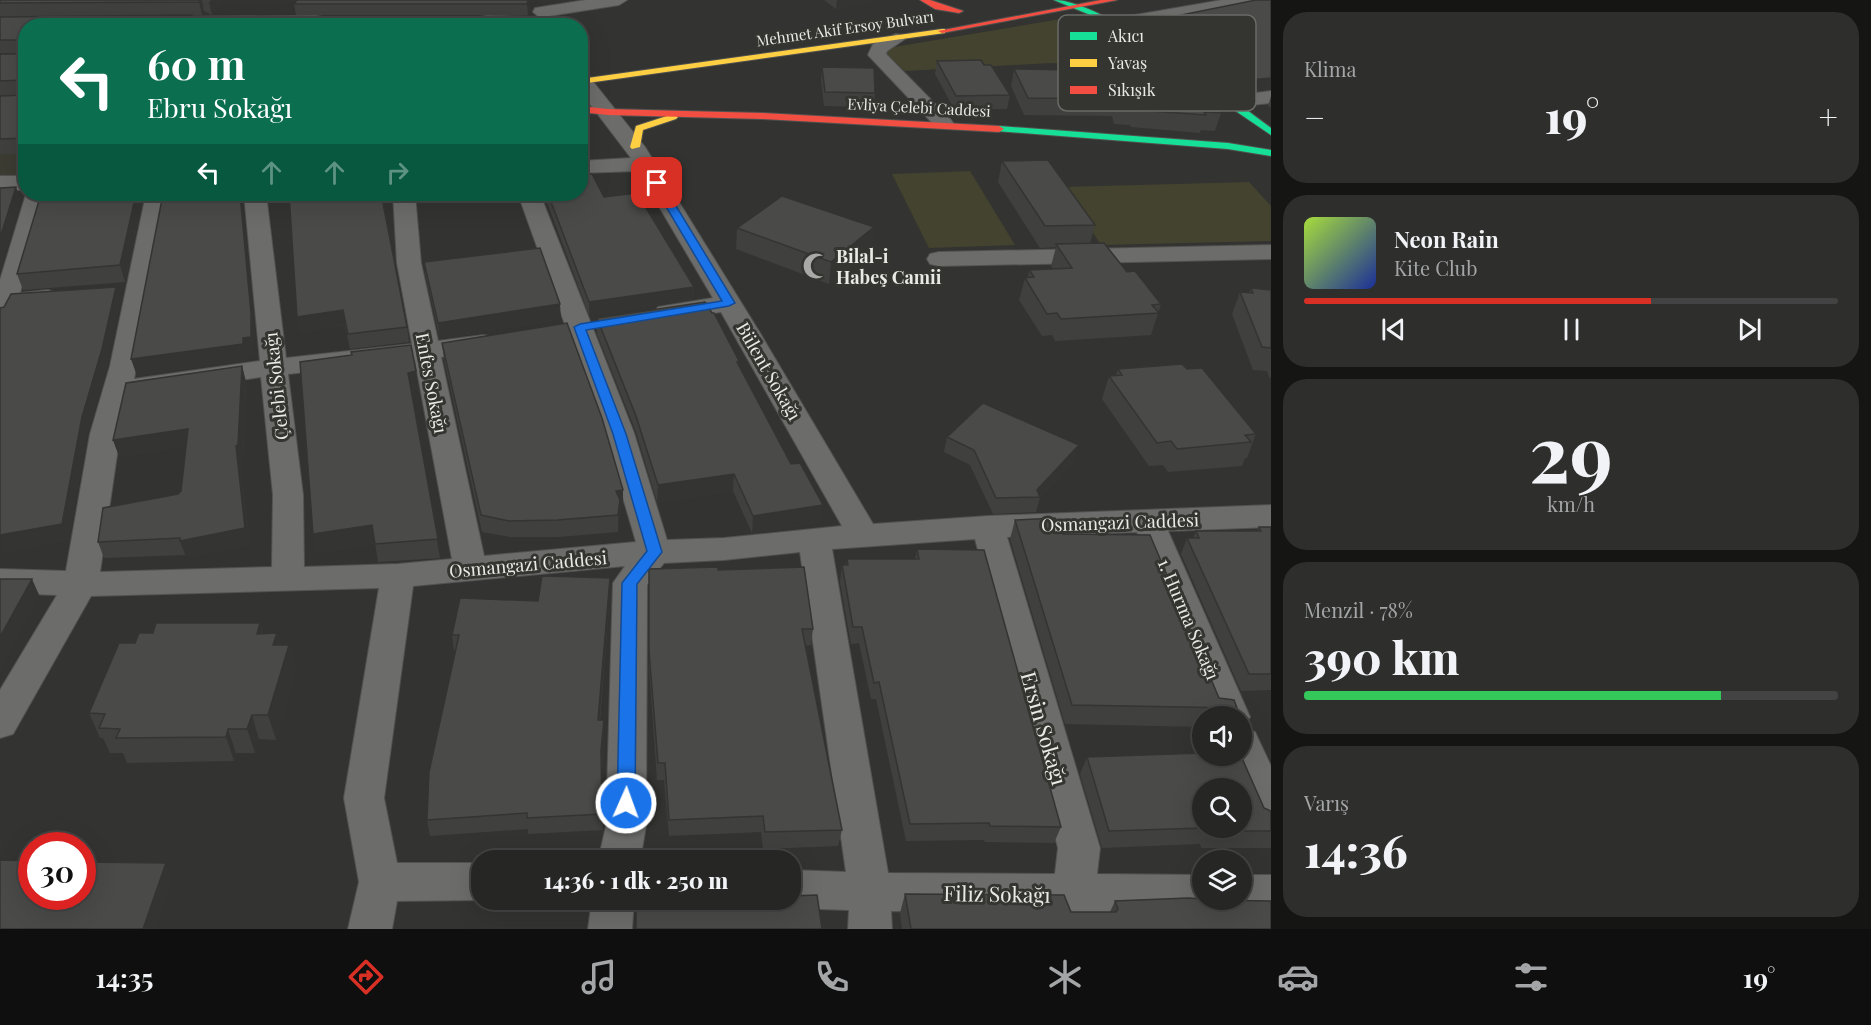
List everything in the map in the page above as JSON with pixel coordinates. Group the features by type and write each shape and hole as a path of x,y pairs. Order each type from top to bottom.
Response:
{"street":[{"path":"276,18 284,0"},
{"path":"504,18 543,15 619,0"},
{"name":"Mehmet Akif Ersoy Bulvarı","path":"924,0 938,7 965,10 924,16"},
{"path":"1058,0 1078,5 1096,15"},
{"name":"Mehmet Akif Ersoy Bulvarı","path":"588,74 896,39 1113,0"},
{"path":"1164,15 1251,0"},
{"path":"896,39 879,48 877,55 879,59 944,124"},
{"name":"Bülent Sokağı","path":"588,82 640,155 864,536"},
{"path":"1256,98 1271,97"},
{"name":"Evliya Çelebi Caddesi","path":"588,110 944,124 1228,146 1271,153"},
{"path":"1243,111 1268,130"},
{"path":"588,165 640,155 639,128 662,119 699,113"},
{"name":"Evliya Çelebi Caddesi","path":"1228,146 1257,141 1268,130"},
{"path":"0,183 18,183"},
{"path":"35,201 2,306 71,296"},
{"path":"0,723 81,584 105,434 124,366 127,292 155,201"},
{"name":"Çelebi Sokağı","path":"256,201 288,495 288,578"},
{"name":"Enfes Sokağı","path":"405,201 409,263 470,570"},
{"path":"532,201 581,327 619,434 655,552 630,583 626,826 621,850"},
{"path":"939,259 1271,252"},
{"path":"639,316 729,303"},
{"path":"117,390 275,367 426,351 512,338"},
{"name":"Osmangazi Caddesi","path":"0,581 81,584 398,576 655,552 724,549 814,538 988,527 1271,516"},
{"name":"1. Hurma Sokağı","path":"1148,520 1226,706"},
{"name":"Ersin Sokağı","path":"988,527 1079,848 1079,911"},
{"path":"814,538 870,910"},
{"path":"370,929 380,882 364,798 398,576"},
{"path":"1252,766 1271,812"},
{"path":"380,882 471,882"},
{"name":"Filiz Sokağı","path":"801,892 870,910 1079,911 1192,896"},
{"path":"1252,894 1271,894"},
{"path":"610,929 612,910"}],"shaded area":[{"path":"1058,20 1058,63 905,71 882,49"},
{"path":"18,123 18,176 0,177 0,124"},
{"path":"970,171 1015,245 929,248 892,174"},
{"path":"1249,182 1271,206 1271,241 1101,245 1063,187"}],"building":[{"path":"0,0 200,0 199,2 0,3"},
{"path":"297,0 528,0 527,4 294,4"},
{"path":"1256,0 1271,0 1271,78 1256,79 1256,15 1181,15"},
{"path":"192,15 190,18 18,18 18,40 0,40 0,17"},
{"path":"0,54 18,54 18,80 0,81"},
{"path":"981,60 984,65 991,65 1010,95 956,96 937,61"},
{"path":"822,67 874,68 875,93 825,92"},
{"path":"1014,69 1058,70 1058,98 1028,98"},
{"path":"18,95 18,138 0,139 0,96"},
{"path":"1149,111 1220,111 1221,113 1204,112 1206,115"},
{"path":"1048,160 1095,225 1045,226 1002,161"},
{"path":"588,174 592,174 604,197 637,193 694,287 589,302 551,201 588,201"},
{"path":"16,187 0,238 0,188"},
{"path":"782,196 874,227 831,262 737,228"},
{"path":"39,201 134,201 120,265 17,274"},
{"path":"162,201 241,201 251,313 251,337 243,338 243,344 131,359"},
{"path":"289,201 383,201 407,327 348,334 343,310 297,317"},
{"path":"1104,243 1127,272 1135,271 1161,304 1152,305 1159,313 1061,319 1057,313 1047,314 1025,278 1034,277 1029,270 1072,268 1056,244"},
{"path":"540,248 560,304 438,323 424,262"},
{"path":"116,287 102,349 82,417 62,524 0,535 0,308 4,307 11,294"},
{"path":"1251,288 1271,290 1271,348 1262,347 1240,292 1253,293"},
{"path":"705,302 714,313 791,464 800,463 823,505 753,516 734,474 658,485 636,416 597,318"},
{"path":"567,323 602,418 623,490 616,491 620,500 618,515 509,521 481,515 442,343"},
{"path":"411,345 416,371 408,373 438,539 375,544 372,525 313,534 300,362 352,355 351,352"},
{"path":"1182,364 1187,369 1202,368 1256,434 1245,435 1251,442 1177,449 1171,441 1157,443 1109,376 1122,375 1118,369"},
{"path":"242,366 238,445 236,446 245,528 180,541 180,538 98,542 103,508 178,494 181,491 188,429 113,440 126,383"},
{"path":"983,403 1079,445 1037,490 1040,497 996,498 974,450 947,437"},
{"path":"1055,518 1063,534 1150,535 1219,698 1234,700 1236,706 1072,705 1015,520"},
{"path":"1259,527 1271,527 1271,674 1249,674 1187,538 1199,538 1196,531 1261,531"},
{"path":"917,549 984,550 1061,827 990,826 989,823 910,824 879,682 874,683 862,627 853,627 842,565 848,565 847,559 919,559"},
{"path":"718,567 718,570 804,567 813,629 802,629 842,830 765,832 763,816 669,820 665,763 658,763 649,651 649,569"},
{"path":"542,576 610,578 598,720 604,720 601,751 602,814 527,818 527,813 427,820 429,772 459,635 452,635 460,598 538,601"},
{"path":"0,579 32,579 0,637"},
{"path":"156,623 260,623 257,634 277,633 273,645 289,645 268,715 252,715 247,729 228,729 226,737 116,738 120,729 99,728 105,714 89,713 119,643 135,643 139,633 153,633"},
{"path":"1192,753 1192,766 1245,766 1251,778 1192,778 1192,828 1109,831 1087,757"},
{"path":"1252,781 1264,808 1271,811 1271,831 1252,831"},
{"path":"0,860 18,861 18,910 96,910 96,862 166,863 143,929 0,929"},
{"path":"905,894 1064,895 1071,912 1116,912 1118,909 1115,901 1188,898 1192,898 1192,910 1252,910 1252,901 1271,901 1271,929 911,929"},
{"path":"817,895 822,929 636,929 636,910 801,910 801,896"}],"traffic: fast":[{"path":"1058,0 1096,15"},
{"path":"1242,111 1271,132"},
{"path":"999,129 1228,146 1271,153"}],"traffic: slow":[{"path":"588,81 942,31"},
{"path":"635,147 639,128 673,117"}],"traffic: jam":[{"path":"924,0 938,7 959,11"},
{"path":"942,31 1113,0"},
{"path":"588,110 608,112"},
{"path":"608,112 763,116 999,129"}],"place":[{"name":"Bilal-i Habeş Camii","path":"816,266"}],"route":[{"path":"626,803 630,583 655,552 619,434 580,327 729,303 657,183"}]}
